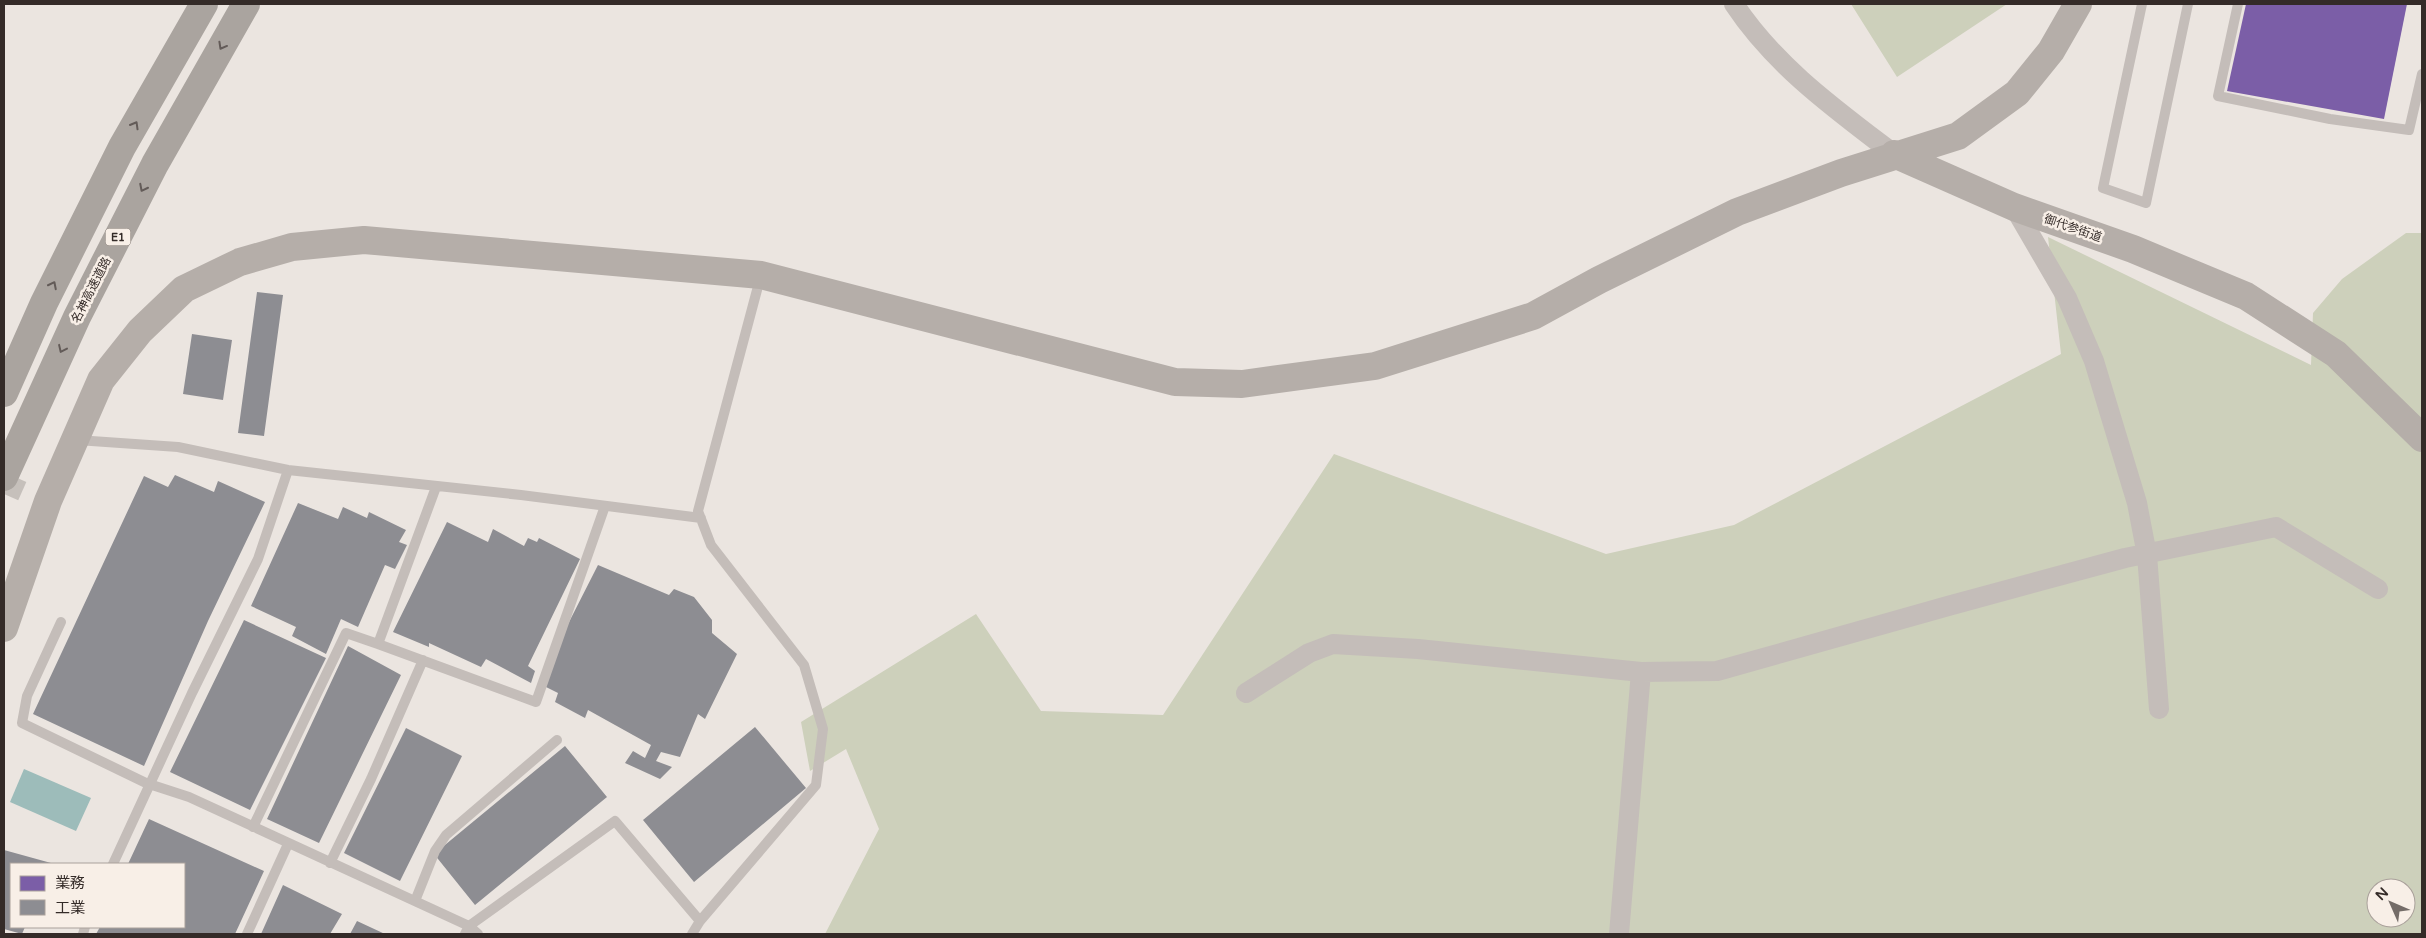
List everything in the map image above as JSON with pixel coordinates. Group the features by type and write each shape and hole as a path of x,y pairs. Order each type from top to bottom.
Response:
{"highway":[{"path":"4,393 44,303 122,147 204,4"},
{"name":"名神高速道路","path":"4,477 77,317 155,164 246,4"}],"street":[{"name":"御代参街道","path":"1734,4 1765,45 1812,91 1894,154 2014,207 2133,249 2246,296 2336,354 2422,438"},
{"path":"4,628 39,498 75,440 101,380 140,331 184,289 240,262 292,247 364,240 761,274 1174,382 1242,384 1375,366 1533,316 1598,280 1736,212 1894,154 1958,136 2017,93 2051,51 2078,4"},
{"path":"2014,207 2067,298 2094,361 2137,503 2147,555 2159,709"},
{"path":"1246,693 1308,653 1333,644 1418,649 1641,672 1717,671 1948,606 2147,555 2276,527 2378,589"},
{"path":"1619,934 1641,672"}],"lane":[{"path":"2142,4 2103,188 2146,203 2188,4"},
{"path":"2238,4 2218,96 2330,119 2409,130 2422,74"},
{"path":"692,934 700,922 816,785 823,729 804,665 711,545 698,511 761,274"},
{"path":"75,440 178,447 288,470 701,518"},
{"path":"113,863 192,694 258,559 288,470"},
{"path":"378,644 436,487"},
{"path":"253,827 346,633 536,702 605,506"},
{"path":"61,622 27,696 22,722 151,784 189,797 415,901 467,930 478,934"},
{"path":"330,863 371,779 423,660"},
{"path":"415,901 434,851 446,835 557,740"},
{"path":"467,930 615,821 700,922"},
{"path":"247,934 288,844"}],"green space":[{"path":"1851,4 2007,4 1897,77"},
{"path":"2406,233 2422,233 2422,934 825,934 879,829 846,749 810,771 801,722 976,614 1041,711 1163,715 1334,454 1606,554 1734,525 2061,354 2048,237 2311,365 2313,313 2342,279"}],"water":[{"path":"24,769 91,798 76,831 10,802"}],"building: 業務":[{"path":"2246,4 2407,4 2384,119 2227,91"}],"building: 工業":[{"path":"257,292 283,295 264,436 238,433"},
{"path":"192,334 232,340 223,400 183,394"},
{"path":"175,475 214,492 218,481 265,502 208,621 144,766 33,714 144,476 168,487"},
{"path":"298,503 338,519 343,507 367,518 369,512 406,530 399,542 407,545 395,569 385,565 358,627 341,619 326,654 292,636 296,627 251,606"},
{"path":"447,522 488,542 493,529 524,546 528,538 537,542 539,538 580,559 528,666 535,671 531,683 486,659 481,667 429,643 429,647 393,632"},
{"path":"598,565 669,595 674,589 694,597 712,620 712,633 737,654 705,719 698,714 680,757 661,752 656,761 672,767 660,779 625,763 633,751 645,758 651,745 588,710 585,718 555,702 558,693 538,683"},
{"path":"244,620 326,658 250,810 170,772"},
{"path":"348,646 401,675 319,843 267,819"},
{"path":"755,727 806,788 694,882 643,820"},
{"path":"406,728 462,756 400,881 344,853"},
{"path":"565,746 607,797 475,905 434,854"},
{"path":"149,819 264,871 235,934 96,934 99,928 185,928 185,863 128,863"},
{"path":"4,850 51,863 10,863 10,928 25,928 22,934 4,929"},
{"path":"283,885 342,914 330,934 261,934"},
{"path":"357,921 385,934 350,934"}],"tunnel":[{"path":"4,483 31,495"}]}
